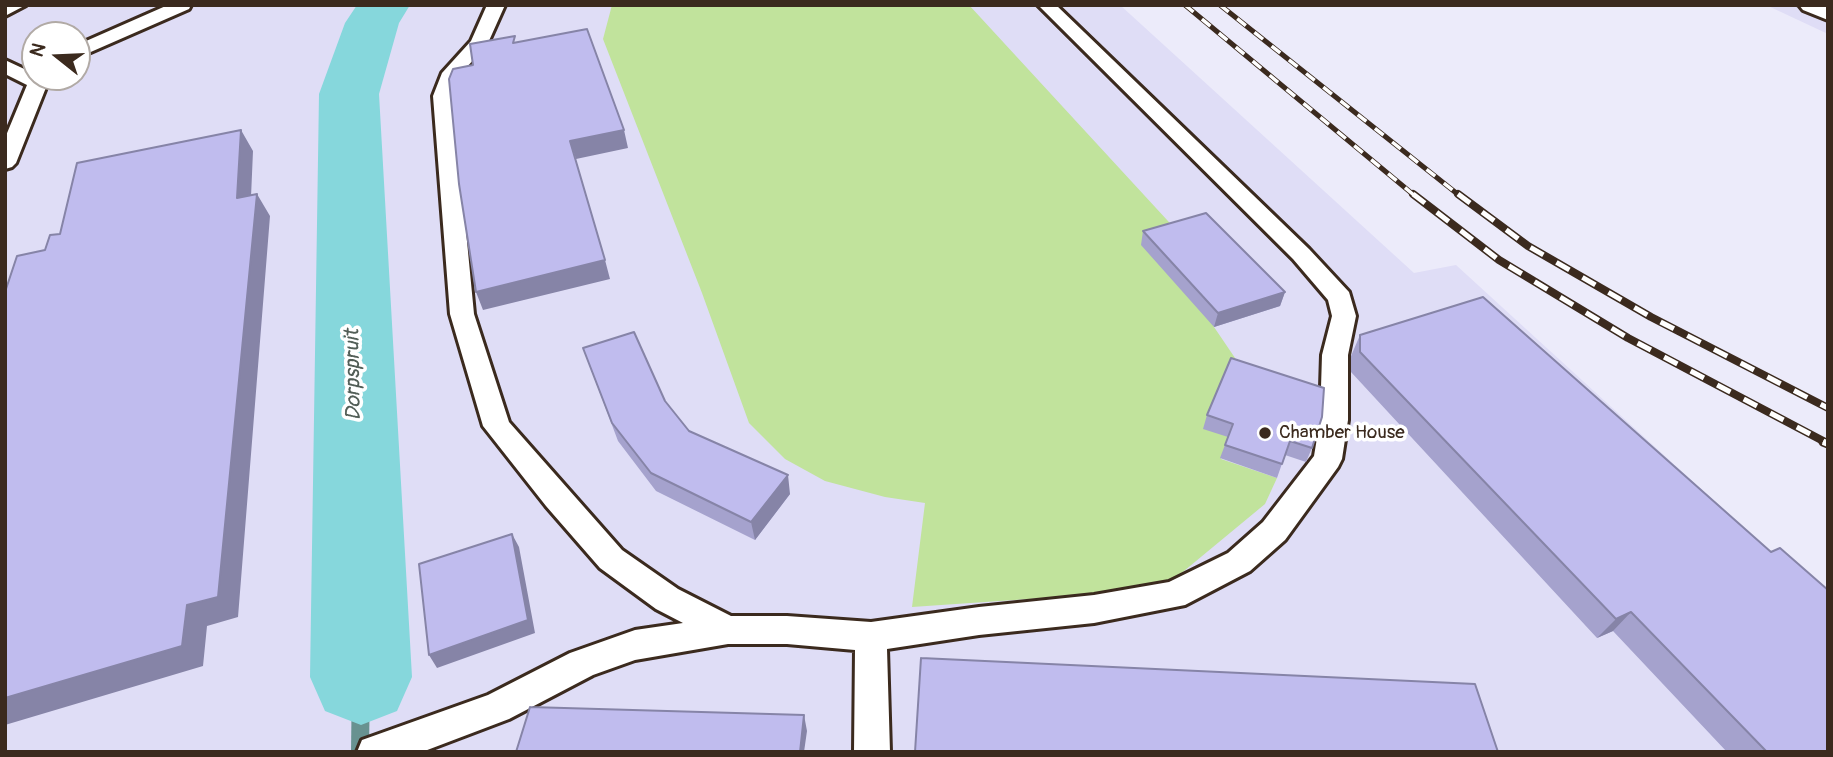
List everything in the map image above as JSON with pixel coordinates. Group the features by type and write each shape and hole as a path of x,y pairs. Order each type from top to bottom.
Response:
{"main road":[{"path":"1812,5 1828,12"}],"lane":[{"path":"5,10 18,5"},
{"path":"91,46 183,5"},
{"path":"496,5 479,43 451,73 443,96 462,314 498,426 556,498 611,559 667,599 728,630"},
{"path":"382,750 497,708 582,664 635,645 728,630 787,630 871,637 979,621 1094,609 1174,595 1239,562 1274,531 1328,459 1334,420 1335,355 1344,316 1340,298 1300,254 1046,5"},
{"path":"5,163 36,91"},
{"path":"871,637 872,752"}],"shaded area":[{"path":"5,5 1120,5 1414,273 1456,265 1828,605 1828,752 5,752"},
{"path":"1766,5 1828,5 1828,34"}],"green space":[{"path":"612,5 969,5 1179,233 1214,327 1250,380 1221,459 1277,478 1265,504 1161,590 912,607 925,503 885,497 825,481 785,459 749,423 702,293 603,39"}],"building":[{"path":"587,29 624,130 570,141 605,260 476,292 459,184 449,79 453,69 473,65 470,44 515,36 513,43"},
{"path":"241,130 237,198 257,194 218,597 187,605 182,646 5,698 5,292 17,256 45,250 50,235 60,234 77,163"},
{"path":"1206,213 1285,292 1218,313 1143,231"},
{"path":"1483,297 1771,552 1780,548 1828,590 1828,752 1767,752 1631,612 1616,619 1360,352 1360,335"},
{"path":"634,332 665,401 689,431 788,475 751,522 651,473 612,423 583,348"},
{"name":"Chamber House","path":"1231,358 1324,388 1322,417 1312,448 1290,441 1282,464 1225,445 1233,424 1207,415"},
{"path":"512,534 528,620 429,655 419,564"},
{"path":"921,658 1475,684 1498,752 915,752"},
{"path":"530,707 804,715 800,752 516,752"}],"waterway":[{"name":"Dorpspruit","path":"361,677 349,94 372,23 384,5"},
{"name":"Dorpspruit","path":"360,752 361,677"}],"railway":[{"path":"1185,5 1415,196"},
{"path":"1220,5 1460,196"},
{"path":"1413,194 1499,260 1628,338 1827,443"},
{"path":"1458,194 1528,246 1651,317 1828,408"},
{"path":"1823,442 1828,444"}],"place":[{"name":"Chamber House","path":"1265,433"}]}
